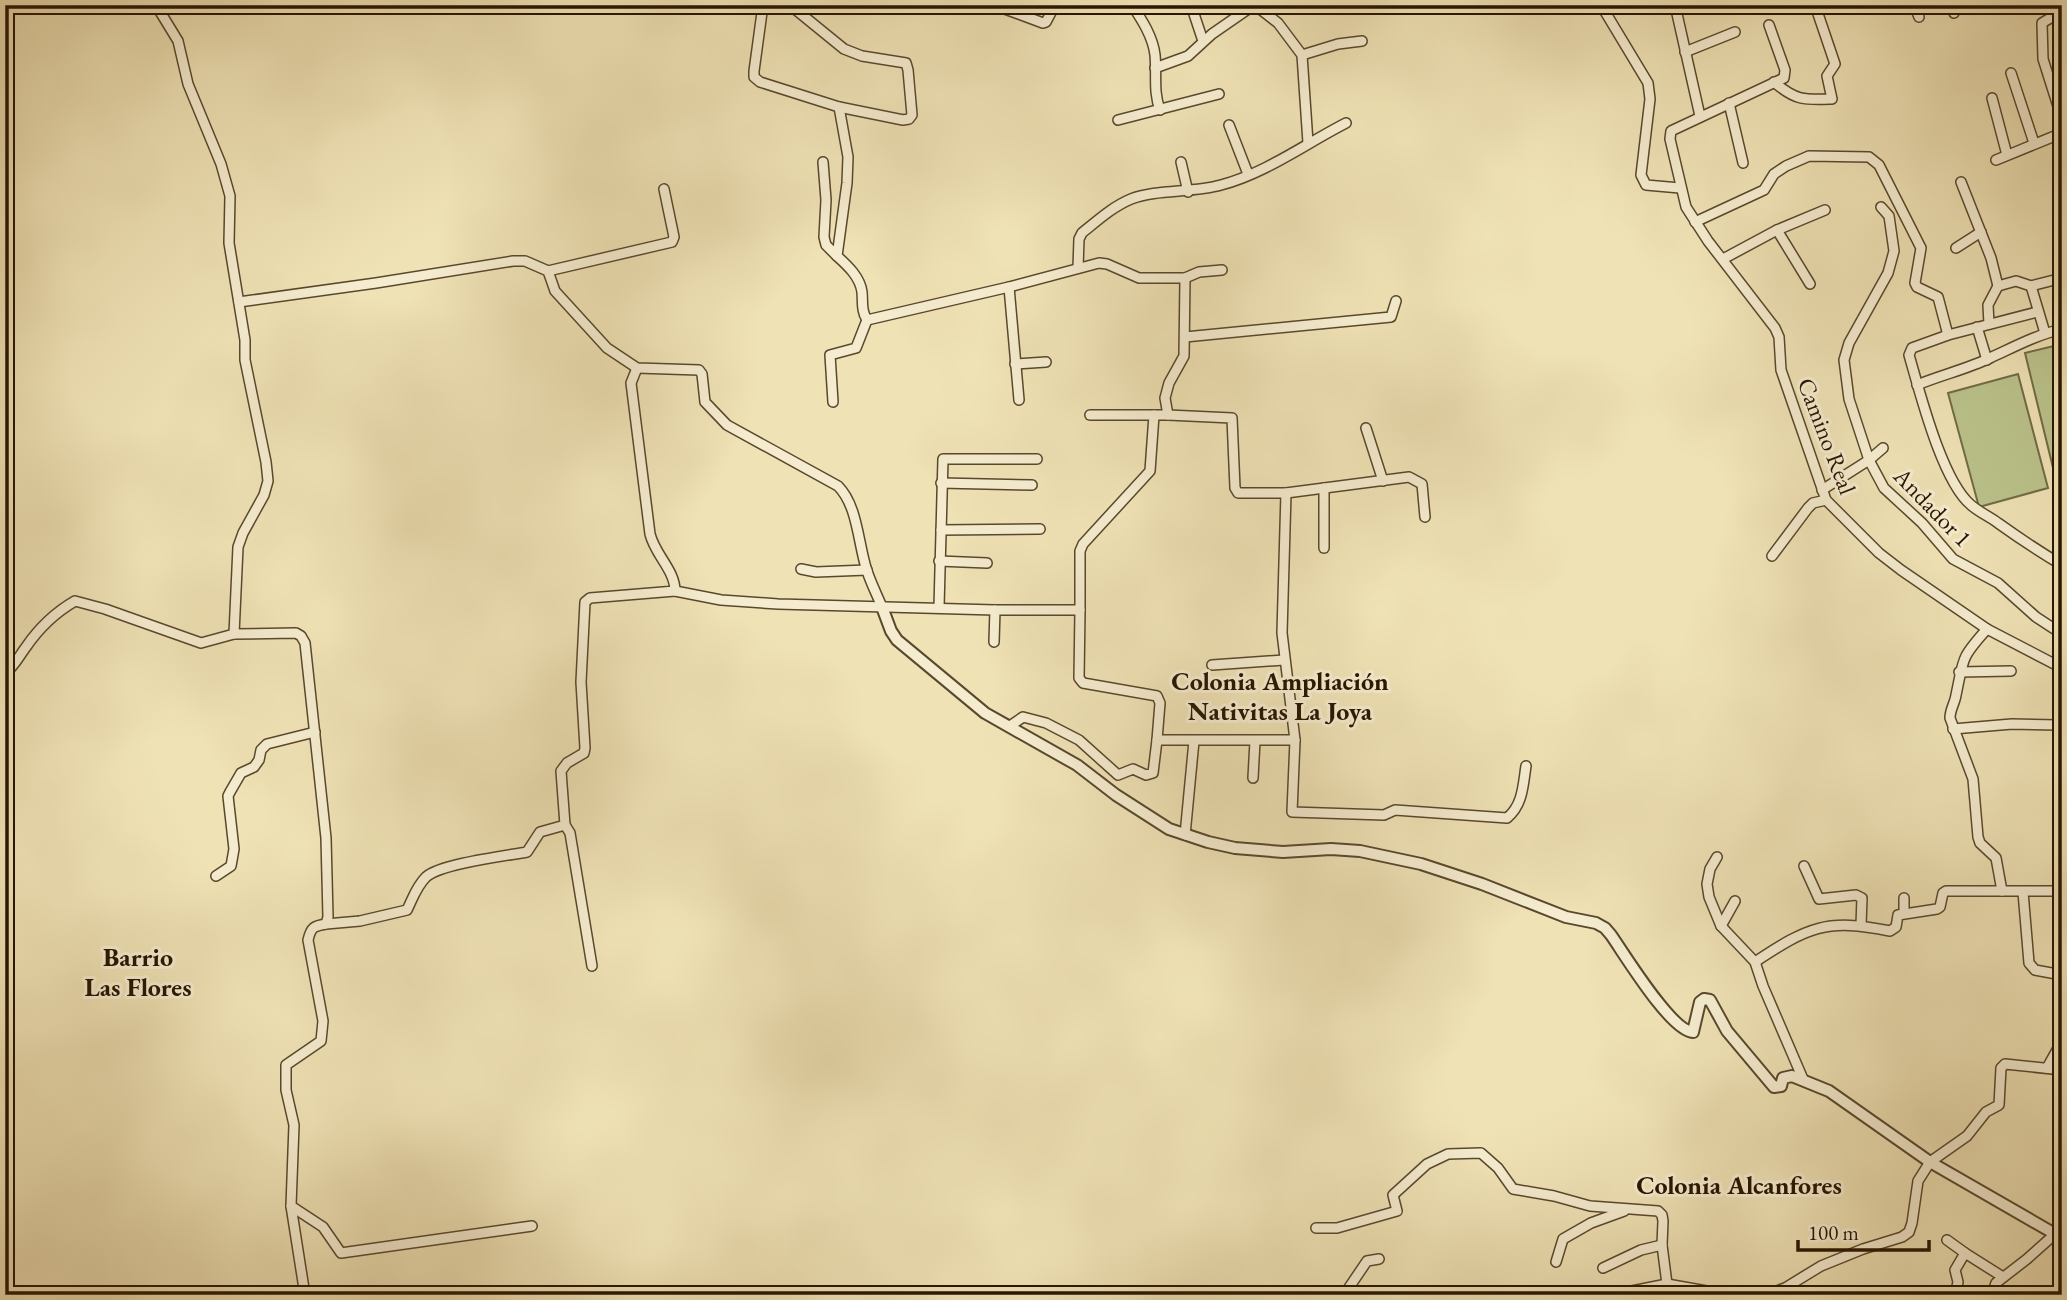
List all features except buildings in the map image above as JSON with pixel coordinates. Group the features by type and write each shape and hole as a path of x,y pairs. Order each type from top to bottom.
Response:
{"street":[{"path":"156,5 178,41 188,84 221,164 230,196 229,243 245,341 245,360 266,462 268,481 260,506 243,533 238,547 234,634"},
{"path":"763,5 754,77 760,82 839,107 909,119 912,115 906,63 862,56 844,49 790,5"},
{"path":"1004,5 1005,9 1043,23 1055,5"},
{"path":"1132,5 1151,40 1155,97 1160,110"},
{"path":"1191,5 1203,41"},
{"path":"1601,5 1648,83 1650,99 1641,175 1643,182 1646,185 1680,188"},
{"path":"1675,5 1700,116 1784,78 1785,70 1769,25"},
{"path":"1774,82 1789,96 1804,100 1832,99 1827,76 1835,64 1815,5"},
{"path":"1914,5 1919,17"},
{"path":"1155,68 1188,56 1203,41 1250,6 1260,9 1278,23 1302,55 1308,143"},
{"path":"2062,11 2042,23 2043,59 2062,119"},
{"path":"1685,52 1735,32"},
{"path":"1302,55 1362,40"},
{"path":"2011,73 2034,144"},
{"path":"1118,120 1219,94"},
{"path":"1992,98 2007,155"},
{"path":"1729,103 1743,163"},
{"path":"836,256 847,184 848,157 839,107"},
{"name":"Camino Real","path":"1700,116 1671,131 1670,139 1686,207 1775,328 1779,337 1781,370 1826,500 1879,553 1987,629 2062,668"},
{"path":"1078,268 1082,233 1116,206 1146,195 1188,192 1223,185 1294,153 1346,123"},
{"path":"1230,125 1248,174"},
{"path":"1996,160 2062,133"},
{"path":"1695,222 1764,190 1774,174 1809,156 1869,157 1879,165 1921,248 1915,283 1917,287 1938,297 1948,335"},
{"path":"823,162 826,245 858,279 867,320 856,348 846,352 832,352 830,355 834,402"},
{"path":"1181,162 1188,192"},
{"path":"1961,182 1991,258 1998,286 1988,305 1989,324"},
{"path":"239,302 513,261 526,261 548,271 672,242 674,237 664,189"},
{"name":"Andador 1","path":"1881,206 1889,216 1894,251 1888,273 1849,343 1844,360 1849,399 1869,460 1884,488 1922,523 1953,559 1998,583 2036,617 2062,634"},
{"path":"1723,259 1777,230 1825,211"},
{"path":"1777,230 1810,285"},
{"path":"1956,248 1981,232"},
{"path":"867,320 1078,268 1107,264 1139,278 1185,278 1199,272 1222,270"},
{"path":"548,271 555,292 607,348 637,368 699,370 702,374 705,402 727,425 739,434 838,486 849,503 867,570 891,631 905,648 985,713 1077,765 1156,822 1185,835 1235,848 1283,852 1331,849 1390,856 1482,884 1566,917 1596,923 1605,928 1653,995 1684,1030 1693,1032 1700,1002 1704,999 1710,1000 1727,1031 1774,1087 1781,1086 1785,1077 1803,1079 1845,1100 1930,1162 2058,1236 1996,1283 1993,1295"},
{"path":"1168,415 1165,398 1173,372 1182,361 1185,337 1185,278"},
{"path":"1998,286 2016,281 2031,286 2062,278"},
{"path":"2031,286 2045,333"},
{"path":"1009,287 1019,400"},
{"path":"1185,337 1391,317 1396,301"},
{"path":"2037,312 1948,335 1912,348 1909,355 1940,451 1955,484 1970,505 2029,546 2062,565"},
{"path":"1976,327 1987,360"},
{"path":"1917,384 1987,360 2001,351 2045,333 2062,330"},
{"path":"1016,364 1046,362"},
{"path":"637,368 631,383 650,534 654,548 675,580 675,591"},
{"path":"1090,415 1232,418 1235,488 1238,493 1286,493 1409,477 1422,484 1425,517"},
{"path":"1010,726 1023,717 1063,731 1079,740 1118,775 1133,769 1146,775 1153,774 1160,703 1157,696 1083,683 1079,678 1080,551 1083,544 1150,471 1154,415"},
{"path":"1366,428 1383,481"},
{"path":"1822,490 1883,448"},
{"path":"939,607 943,459 1037,459"},
{"path":"942,482 1032,485"},
{"path":"1324,488 1324,548"},
{"path":"1286,493 1282,567 1284,660 1295,740 1291,808 1296,813 1384,815 1395,810 1507,818 1520,801 1525,766"},
{"path":"1772,556 1808,508 1813,503 1826,500"},
{"path":"941,530 1040,529"},
{"path":"939,561 987,563"},
{"path":"801,569 816,572 867,570"},
{"path":"592,966 570,833 565,825 561,771 567,763 584,753 586,748 581,682 584,602 590,598 675,591 720,600 882,607 1080,610"},
{"path":"5,673 13,668 27,645 59,610 75,601 201,643 234,634 296,633 301,636 305,643 326,838 329,909 327,924"},
{"path":"994,642 995,610"},
{"path":"1987,629 1963,657 1950,718 1973,779 1978,837 1980,843 1996,858 2002,891"},
{"path":"1212,665 1284,660"},
{"path":"1959,672 2011,671"},
{"path":"1954,729 2012,724 2058,725"},
{"path":"216,876 231,866 233,829 228,796 241,774 254,767 259,761 261,750 267,744 315,732"},
{"path":"1157,740 1295,740"},
{"path":"1185,835 1194,741"},
{"path":"1253,778 1255,741"},
{"path":"304,1295 291,1206 294,1125 286,1090 286,1065 321,1041 323,1021 308,940 310,929 407,910 417,887 429,874 447,867 527,852 540,832 565,825"},
{"path":"1717,857 1710,869 1707,884 1709,897 1721,926 1755,962 1803,1079"},
{"path":"1804,866 1819,899 1856,895 1862,898 1861,925"},
{"path":"1755,962 1808,930 1825,926 1861,925 1890,931 1896,927 1898,915 1940,907 1943,893 1946,891 2062,891"},
{"path":"2023,892 2029,963 2035,970 2062,975"},
{"path":"1904,898 1904,913"},
{"path":"1721,926 1735,901"},
{"path":"2047,1069 2062,1041"},
{"path":"1765,1295 1785,1288 1821,1266 1902,1237 1909,1232 1918,1181 1930,1162 1967,1136 1986,1112 1999,1105 2001,1068 2005,1065 2062,1070"},
{"path":"1316,1228 1337,1228 1397,1210 1393,1195 1427,1164 1448,1154 1481,1153 1498,1168 1513,1189 1554,1195 1590,1206 1658,1211 1662,1215 1662,1245 1667,1284"},
{"path":"291,1206 323,1227 341,1253 532,1226"},
{"path":"1556,1262 1563,1239 1591,1223 1625,1210"},
{"path":"1947,1240 2003,1277"},
{"path":"1603,1268 1641,1250 1662,1245"},
{"path":"1955,1295 1958,1282 1955,1270 1965,1253"},
{"path":"1345,1295 1367,1261 1379,1259"},
{"path":"1632,1290 1667,1284 1729,1295"}],"green space":[{"path":"2062,344 2062,474 2055,476 2025,353"},
{"path":"2018,374 2048,488 1979,507 1948,393"}],"district":[{"name":"Colonia Ampliación Nativitas La Joya","path":"1280,696"},
{"name":"Barrio Las Flores","path":"138,972"},
{"name":"Colonia Alcanfores","path":"1739,1185"}]}
